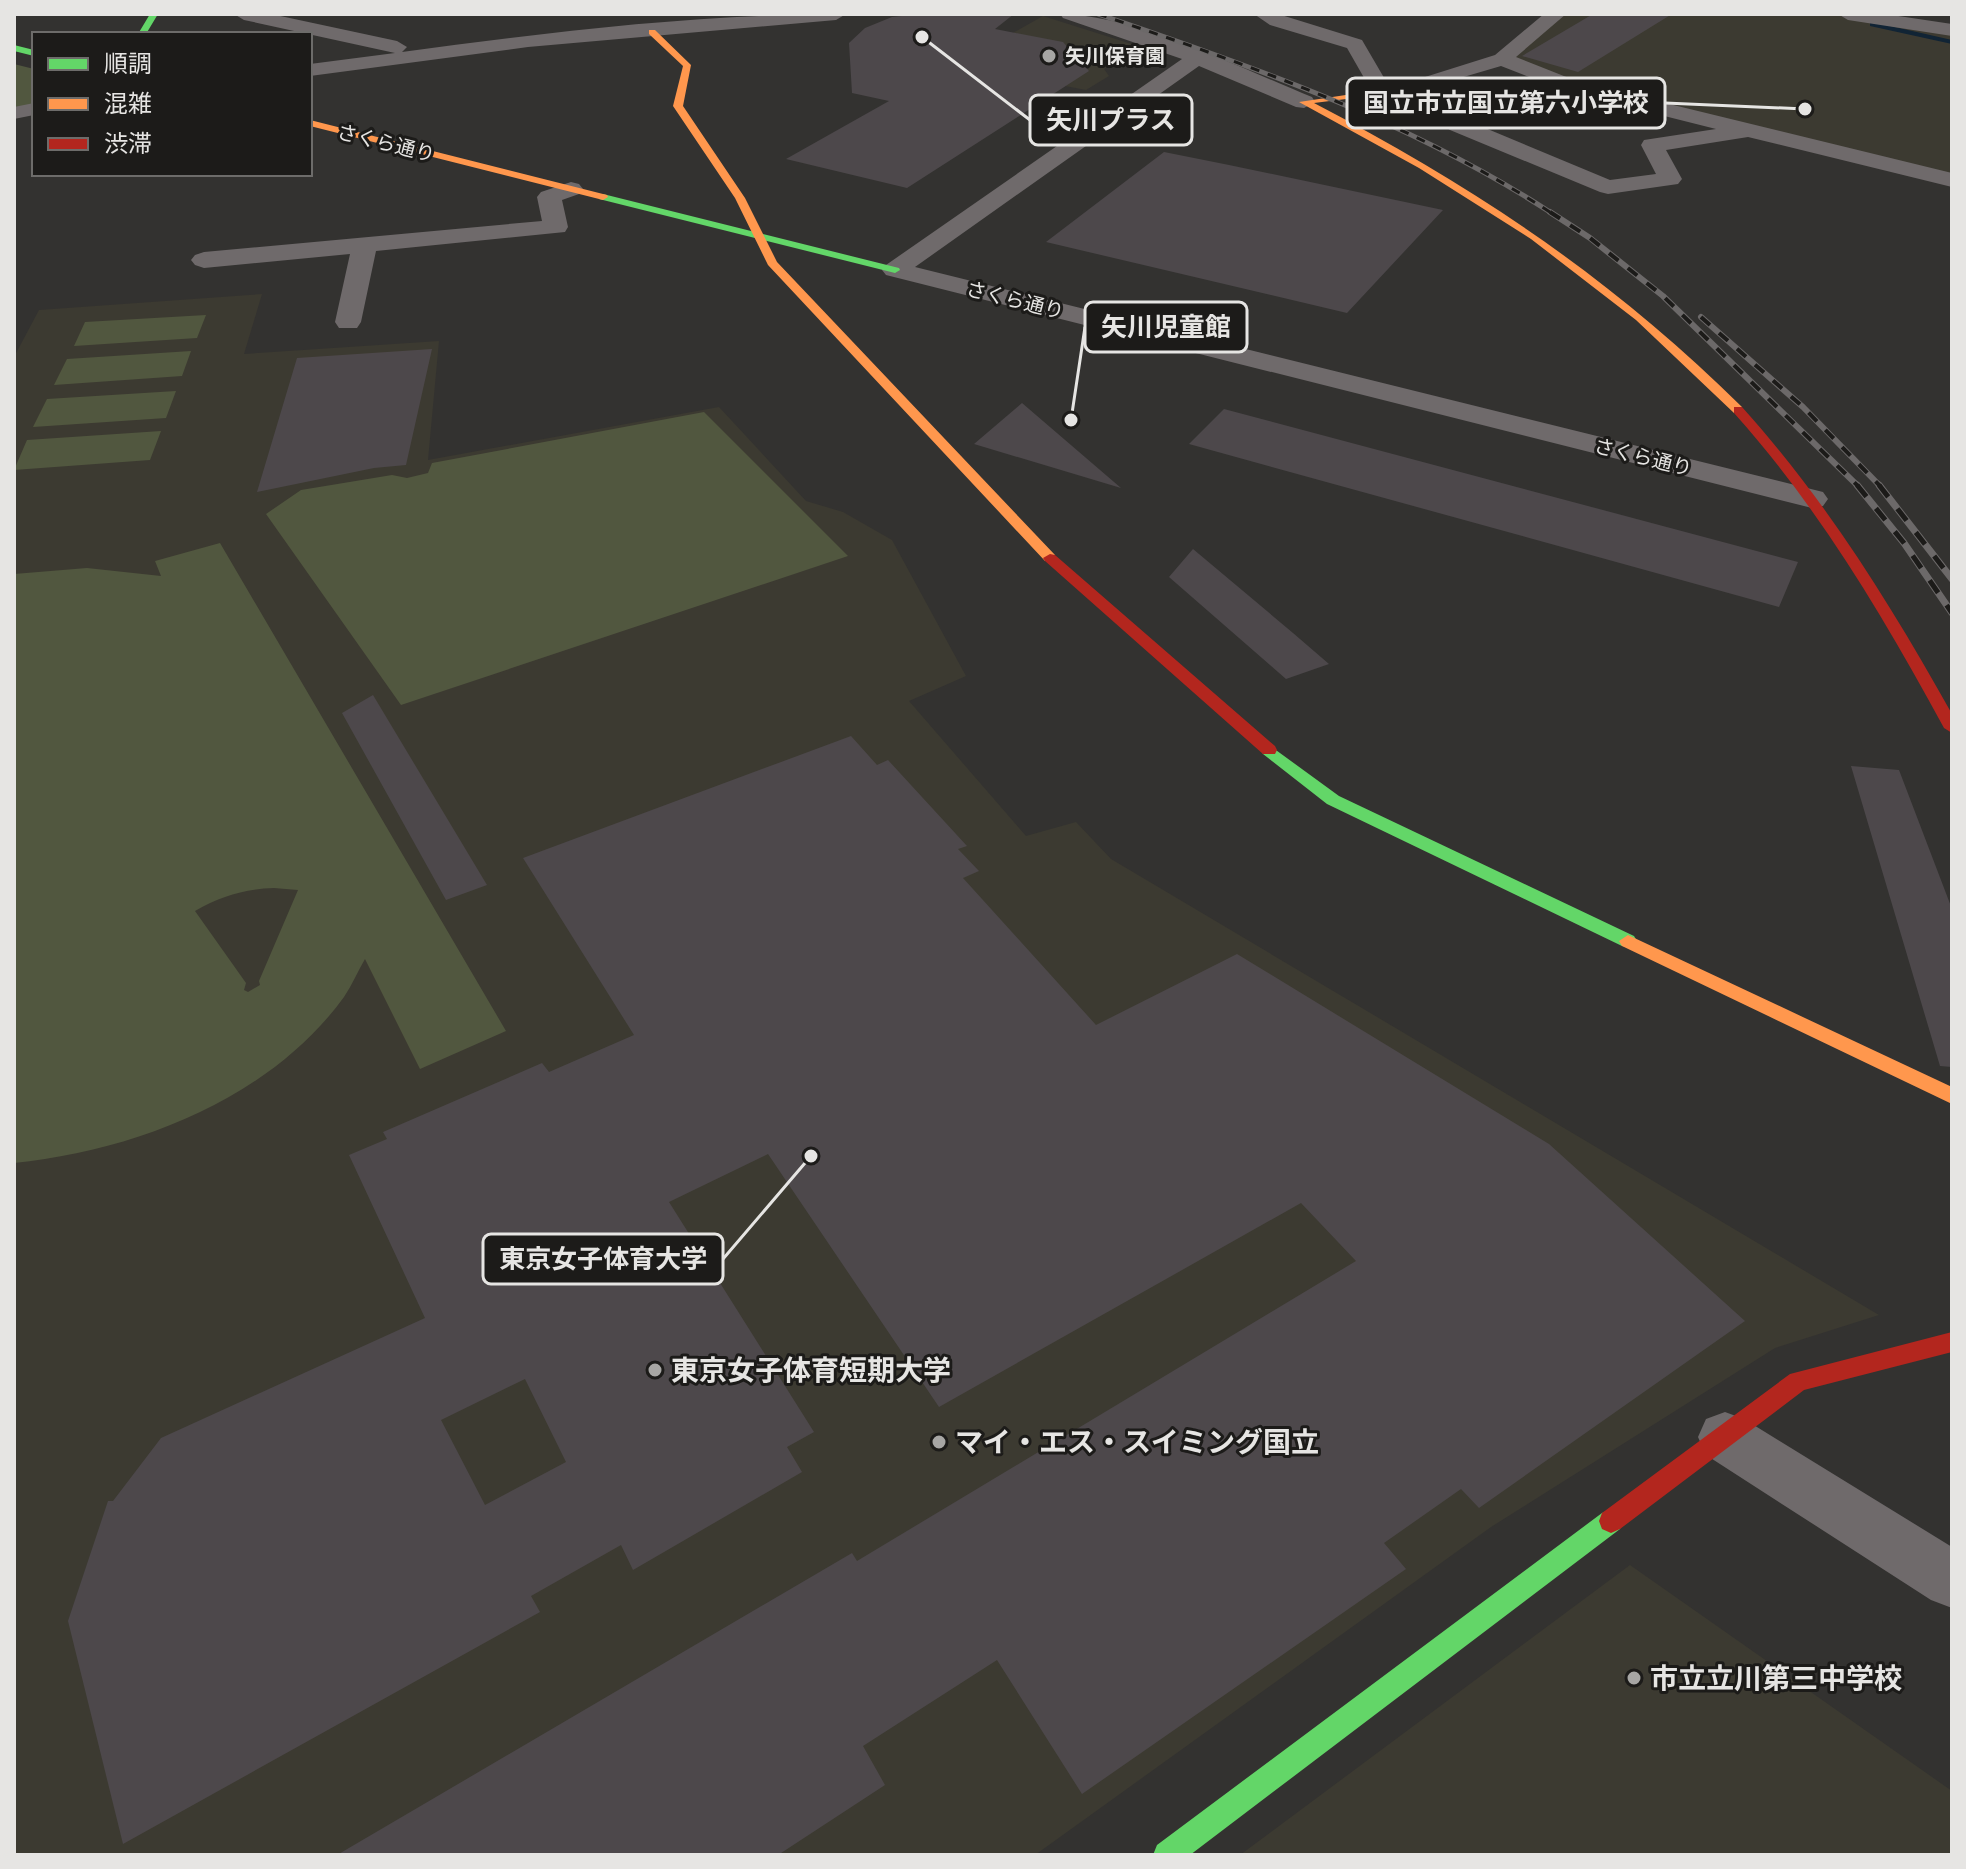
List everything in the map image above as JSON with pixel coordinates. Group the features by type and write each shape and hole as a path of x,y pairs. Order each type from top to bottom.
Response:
{"street":[{"path":"143,32 154,14"},
{"path":"244,14 421,53"},
{"path":"618,14 625,34"},
{"path":"312,70 421,53 836,14"},
{"path":"1070,14 1197,58 1304,102 1372,135 1497,208 1609,291 1726,397 1812,499 1914,659 1952,728"},
{"path":"1264,14 1355,44 1390,91 1458,125 1608,187 1670,179 1652,145 1745,131"},
{"path":"1304,102 1390,91 1502,59 1556,14"},
{"path":"1855,15 1952,30"},
{"path":"324,31 368,18"},
{"path":"652,32 687,65 678,106 740,198 772,263 1048,556 1286,765 1333,800 1952,1096"},
{"path":"895,270 1197,58"},
{"path":"1502,59 1572,87 1952,180"},
{"name":"さくら通り","path":"312,124 1812,499"},
{"path":"204,260 556,227 549,197 571,189"},
{"path":"348,322 365,244"},
{"path":"1167,1855 1798,1381 1952,1342"},
{"path":"1725,1437 1952,1580"}],"shaded area":[{"path":"1556,14 1848,14 1952,30 1952,180 1745,131 1502,59"},
{"name":"矢川保育園","path":"1043,16 1141,47 1104,69 1109,76 1086,90 956,65"},
{"path":"262,294 244,354 439,341 428,460 719,407 806,501 843,512 892,540 966,676 909,701 1026,836 1076,822 1111,859 1879,1315 1775,1348 1491,1527 1035,1855 14,1855 14,357 39,310"},
{"name":"市立立川第三中学校","path":"1630,1565 1952,1791 1952,1855 1240,1855"}],"green space":[{"path":"14,64 32,68 32,105 14,109"},
{"path":"206,315 197,338 74,346 85,322"},
{"path":"191,351 182,376 54,385 67,359"},
{"path":"176,391 166,418 33,427 47,399"},
{"path":"704,412 848,556 401,705 266,514 301,490 392,475 407,478 428,473 432,463"},
{"path":"161,431 150,460 14,470 27,440"},
{"path":"220,543 506,1031 420,1069 365,959 344,997 314,1033 278,1064 239,1091 197,1114 152,1132 60,1157 14,1163 14,574 87,568 161,576 155,561","holes":["274,888 298,890 259,981 260,985 248,992 244,990 246,983 195,911 243,892"]}],"building":[{"path":"1014,14 995,29 1063,42 1089,71 907,188 786,159 889,101 852,93 849,43 865,28 892,17"},
{"path":"1593,14 1672,14 1578,72 1522,56"},
{"path":"1164,152 1443,210 1347,313 1046,242"},
{"path":"432,349 406,465 374,468 257,492 297,358"},
{"path":"1022,403 1121,488 974,444"},
{"path":"1224,409 1798,562 1779,607 1189,444"},
{"path":"1193,549 1329,664 1286,679 1169,577"},
{"path":"373,695 487,885 446,900 342,713"},
{"path":"851,736 877,765 888,760 967,846 958,849 979,871 963,878 1096,1025 1237,954 1549,1144 1745,1321 1479,1508 1461,1489 1384,1543 1406,1569 1082,1794 997,1660 863,1746 885,1785 778,1855 337,1855 852,1553 857,1561 1356,1261 1301,1203 939,1407 768,1154 669,1202 814,1432 787,1447 802,1472 633,1570 621,1545 531,1596 540,1612 123,1844 68,1621 108,1501 113,1501 161,1438 425,1318 349,1155 387,1139 383,1132 542,1063 549,1072 634,1035 523,858","holes":["525,1379 566,1462 485,1505 441,1420"]},
{"path":"1851,766 1899,770 1952,909 1952,1067 1940,1066"}],"waterway":[{"path":"1874,14 1873,24 1952,42"}],"railway":[{"path":"1098,14 1274,77 1389,125 1500,181 1553,214"},
{"path":"1550,212 1590,238 1663,296 1857,485"},
{"path":"1701,317 1803,407 1881,487"},
{"path":"1857,485 1904,543 1952,613"},
{"path":"1879,485 1952,579"}],"traffic: fast":[{"path":"143,32 154,14"},
{"path":"14,48 32,52"},
{"path":"603,197 895,270"},
{"path":"1269,750 1333,800 1628,941"},
{"path":"1167,1855 1611,1521"}],"traffic: slow":[{"path":"652,32 687,65 678,106 740,198 772,263 1050,558"},
{"path":"1399,90 1304,102 1422,166 1534,237 1640,318 1738,410"},
{"path":"312,124 603,197"},
{"path":"1628,941 1952,1096"}],"traffic: jam":[{"path":"1738,410 1800,483 1855,562 1952,728"},
{"path":"1050,558 1269,750"},
{"path":"1611,1521 1798,1381 1952,1342"}],"place":[{"name":"矢川プラス","path":"922,37"},
{"name":"矢川保育園","path":"1049,56"},
{"name":"国立市立国立第六小学校","path":"1805,109"},
{"name":"矢川児童館","path":"1071,420"},
{"name":"東京女子体育大学","path":"811,1156"},
{"name":"東京女子体育短期大学","path":"655,1370"},
{"name":"マイ・エス・スイミング国立","path":"939,1442"},
{"name":"市立立川第三中学校","path":"1634,1678"}]}
